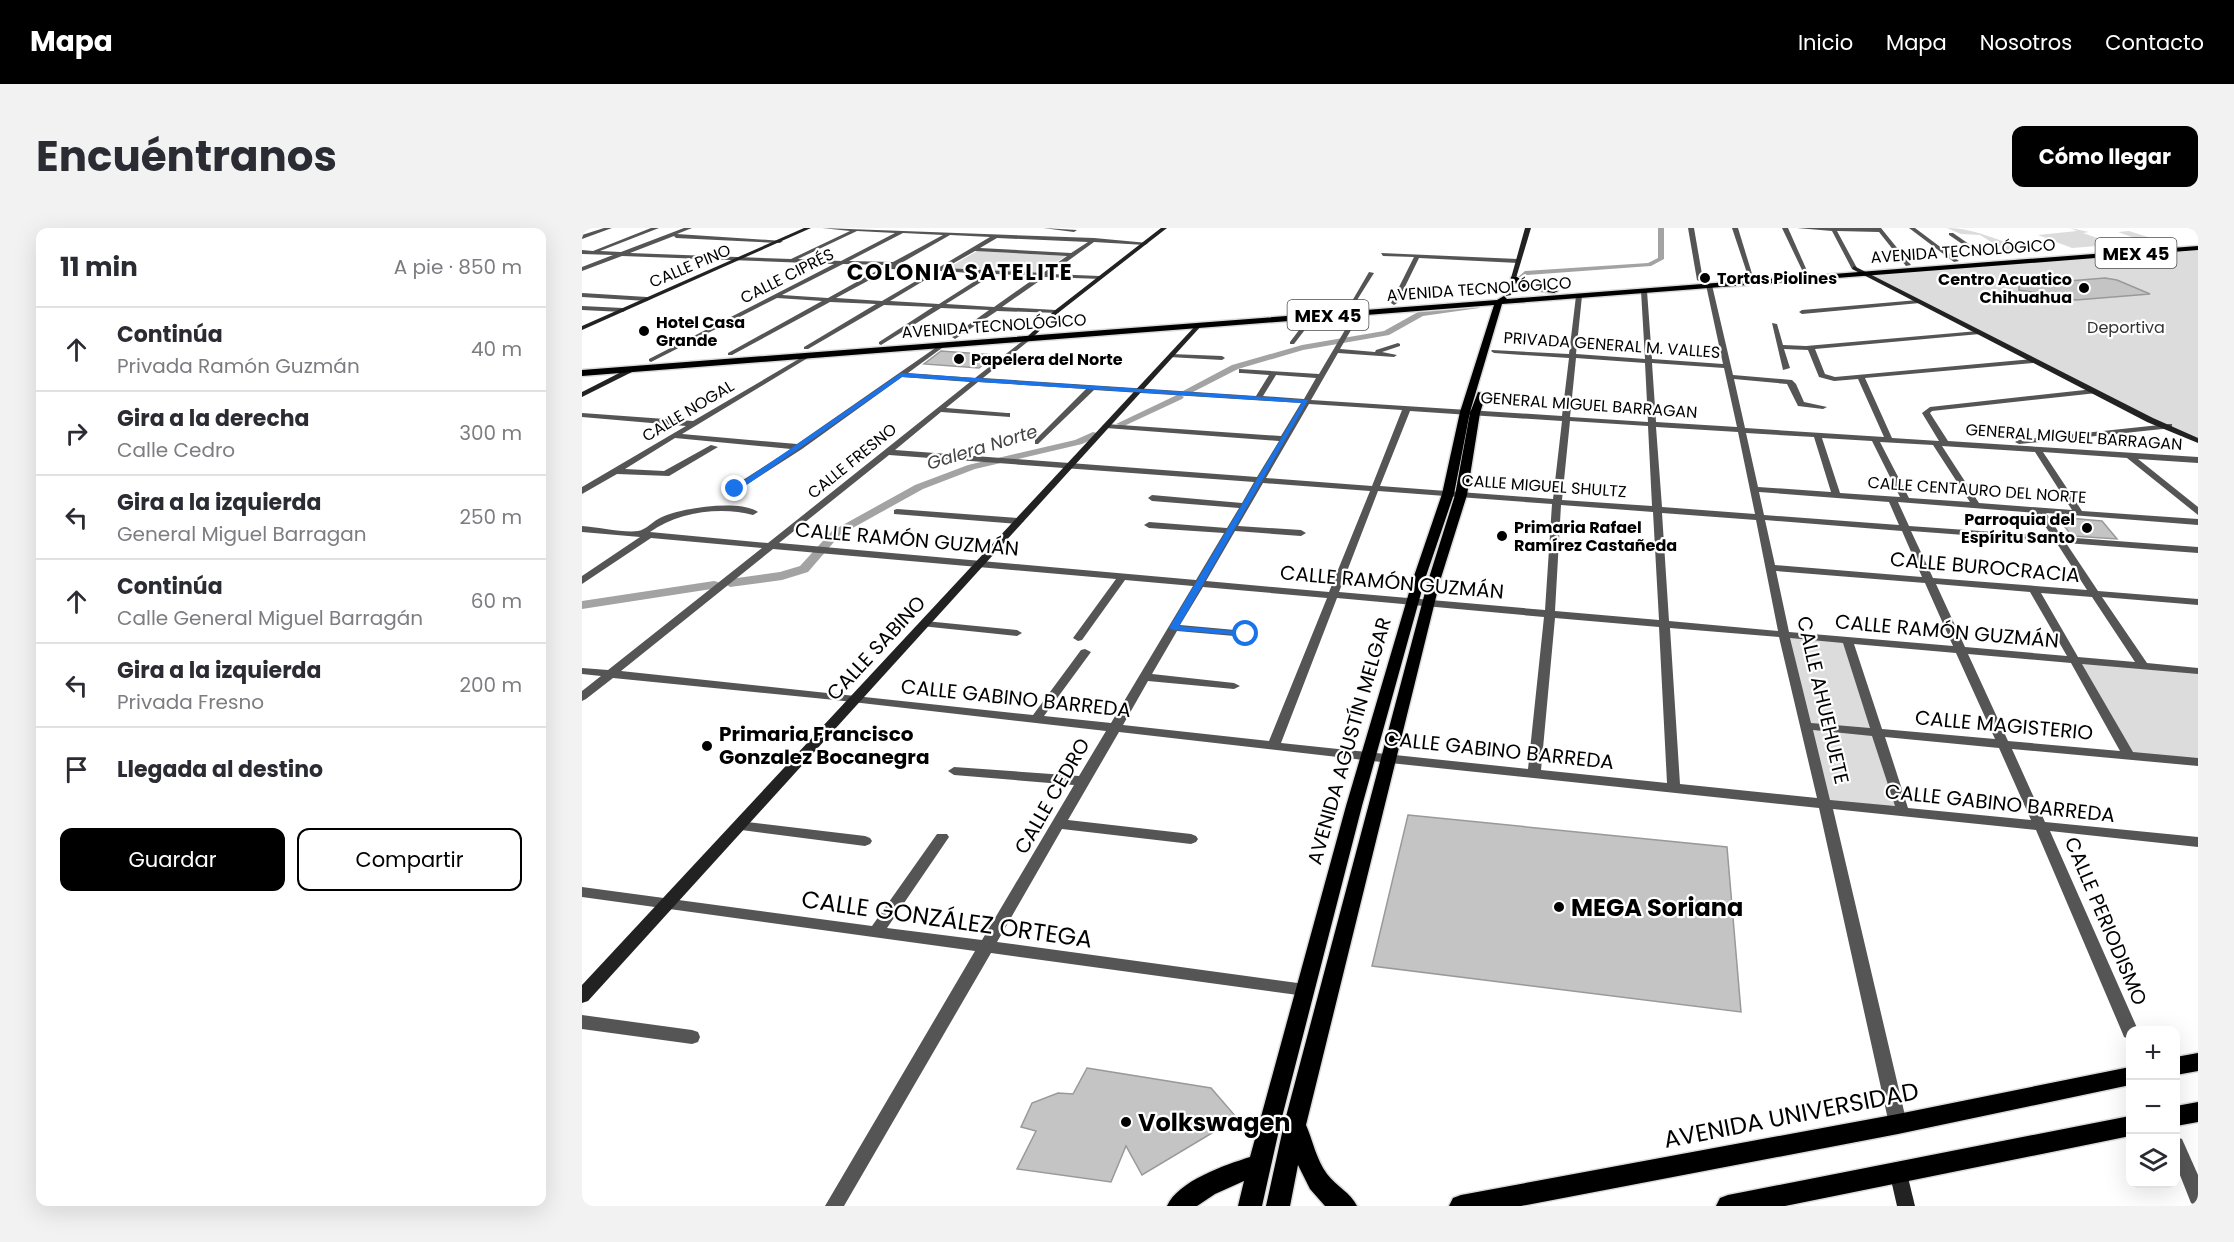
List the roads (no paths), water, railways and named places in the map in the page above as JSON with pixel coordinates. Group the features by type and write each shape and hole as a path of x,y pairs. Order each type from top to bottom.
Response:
{"main road":[{"name":"AVENIDA TECNOLÓGICO","path":"582,365 730,354 943,345 1032,335 1315,313 1358,313 1644,291 1751,276 2198,243"},
{"name":"AVENIDA TECNOLÓGICO","path":"582,373 955,337 1032,335 1198,325 1394,303 1502,302 1554,291 1864,274 2198,248"},
{"path":"1514,279 1528,287 1554,291"},
{"name":"AVENIDA AGUSTÍN MELGAR","path":"1470,412 1494,351 1502,302"},
{"name":"AVENIDA AGUSTÍN MELGAR","path":"1250,1206 1305,990 1369,756 1454,494 1470,412 1502,302"},
{"name":"AVENIDA AGUSTÍN MELGAR","path":"1278,1206 1295,1124 1390,759 1420,603"},
{"path":"2180,1065 2198,1062"},
{"name":"AVENIDA UNIVERSIDAD","path":"1461,1206 1898,1124 2126,1077"},
{"path":"2180,1115 2198,1112"},
{"path":"1295,1124 1310,1171 1321,1188 1345,1206"},
{"path":"1728,1206 2126,1127"},
{"path":"1179,1206 1202,1187 1223,1176 1259,1165"}],"street":[{"path":"582,237 609,228"},
{"path":"592,252 656,228"},
{"path":"582,269 689,228"},
{"name":"CALLE PINO","path":"582,328 808,228"},
{"path":"825,228 1145,243"},
{"path":"1046,228 1075,230 1064,239"},
{"path":"1032,335 1056,312 1164,228"},
{"name":"AVENIDA AGUSTÍN MELGAR","path":"1502,302 1514,279 1528,228"},
{"name":"CALLE AHUEHUETE","path":"1691,228 1729,372 1784,635 1826,805 1898,1124"},
{"path":"1735,228 1751,276"},
{"path":"1785,228 1806,272"},
{"path":"1800,228 1879,230 1908,265"},
{"path":"1912,228 1956,261"},
{"path":"1056,238 1066,229"},
{"path":"1834,229 1854,268 1864,274 2164,427 2198,447"},
{"path":"793,260 857,230"},
{"name":"CALLE CIPRÉS","path":"651,360 902,231"},
{"path":"730,354 949,234"},
{"path":"1951,234 1979,253"},
{"path":"669,236 780,241"},
{"name":"CALLE NOGAL","path":"584,489 695,424 884,302 996,236"},
{"path":"955,337 1094,240"},
{"path":"1940,248 1950,248"},
{"path":"1961,248 1972,248"},
{"path":"973,249 1073,255"},
{"path":"582,252 842,262 939,270 1100,278"},
{"path":"1383,254 1518,261"},
{"path":"1394,303 1417,256"},
{"path":"881,343 993,272"},
{"path":"1350,307 1371,273"},
{"path":"1644,291 1674,788"},
{"path":"582,295 647,299"},
{"path":"776,296 1056,312"},
{"path":"1534,774 1550,614 1557,502 1568,419 1579,296"},
{"path":"1802,312 1918,302"},
{"path":"582,308 623,310"},
{"path":"1292,342 1315,313"},
{"name":"CALLE CEDRO","path":"834,1206 1358,313"},
{"path":"1774,324 1786,368"},
{"name":"CALLE SABINO","path":"582,996 1198,325"},
{"path":"1780,347 1811,348 1978,333"},
{"name":"CALLE FRESNO","path":"582,697 1032,335"},
{"path":"1340,344 1371,354 1394,356"},
{"path":"735,489 799,447 943,345"},
{"path":"1371,354 1398,345"},
{"path":"1811,348 1822,375 1828,378 2033,361"},
{"name":"PRIVADA GENERAL M. VALLES","path":"1494,351 1648,361 1789,382 1801,404 1823,407"},
{"path":"1171,356 1222,358"},
{"path":"582,395 634,369"},
{"path":"1242,371 1321,376"},
{"path":"1258,398 1274,373"},
{"name":"GENERAL MIGUEL BARRAGAN","path":"901,375 2198,460"},
{"path":"1861,377 1889,440"},
{"path":"1038,442 1093,387"},
{"path":"1977,505 1940,443 1928,410 2094,391"},
{"path":"1273,746 1407,408"},
{"path":"939,410 1007,416"},
{"path":"582,415 695,424"},
{"path":"1106,426 1284,439"},
{"path":"1985,446 2164,427 2198,441"},
{"path":"1817,435 1836,495"},
{"path":"675,436 799,447"},
{"name":"CALLE PERIODISMO","path":"1875,439 1899,500 1906,528 2041,827 2127,1026"},
{"path":"616,471 666,474 714,447"},
{"path":"2037,449 2079,513"},
{"name":"CALLE MIGUEL SHULTZ","path":"888,452 2198,550"},
{"path":"2129,456 2198,512"},
{"name":"CALLE CENTAURO DEL NORTE","path":"1754,489 2198,522"},
{"path":"1152,498 1245,506"},
{"path":"582,580 664,519 676,515 741,508 753,512"},
{"path":"2039,510 2143,666"},
{"path":"897,512 1019,521"},
{"path":"1149,525 1301,533"},
{"name":"CALLE RAMÓN GUZMÁN","path":"582,529 2198,670"},
{"name":"CALLE BUROCRACIA","path":"1770,568 2198,602"},
{"path":"1078,638 1123,576"},
{"path":"2034,589 2130,756"},
{"path":"925,624 1017,633"},
{"path":"1173,628 1246,634"},
{"path":"1848,640 1903,812"},
{"path":"1035,720 1085,651"},
{"name":"CALLE GABINO BARREDA","path":"582,671 1390,759 2198,842"},
{"path":"1144,677 1234,686"},
{"name":"CALLE MAGISTERIO","path":"1807,726 2198,762"},
{"path":"954,771 1083,781"},
{"path":"1058,824 1191,839"},
{"path":"739,826 865,842"},
{"path":"876,932 942,837"},
{"name":"CALLE GONZÁLEZ ORTEGA","path":"582,892 1305,990"},
{"path":"582,1022 692,1037"},
{"path":"2180,1156 2198,1197"},
{"path":"1898,1171 1906,1206"}],"waterway":[{"name":"Galera Norte","path":"1521,278 1525,273 1649,265 1661,259 1661,228"},
{"name":"Galera Norte","path":"1188,391 1235,367 1302,348 1386,333 1421,314 1476,306"},
{"name":"Galera Norte","path":"1121,424 1179,397"},
{"name":"Galera Norte","path":"730,583 782,576 804,569 836,533 919,487 972,467 1078,442 1093,435"},
{"name":"Galera Norte","path":"582,605 714,585"}],"place":[{"name":"Tortas Piolines","path":"1705,278"},
{"name":"Centro Acuatico Chihuahua","path":"2084,288"},
{"name":"Hotel Casa Grande","path":"644,331"},
{"name":"Papelera del Norte","path":"959,359"},
{"name":"Parroquia del Espíritu Santo","path":"2087,528"},
{"name":"Primaria Rafael Ramírez Castañeda","path":"1502,536"},
{"name":"Primaria Francisco Gonzalez Bocanegra","path":"707,746"},
{"name":"MEGA Soriana","path":"1559,907"},
{"name":"Volkswagen","path":"1126,1122"}],"district":[{"name":"COLONIA SATELITE","path":"960,272"}],"park label":[{"name":"Deportiva","path":"2126,327"}]}
